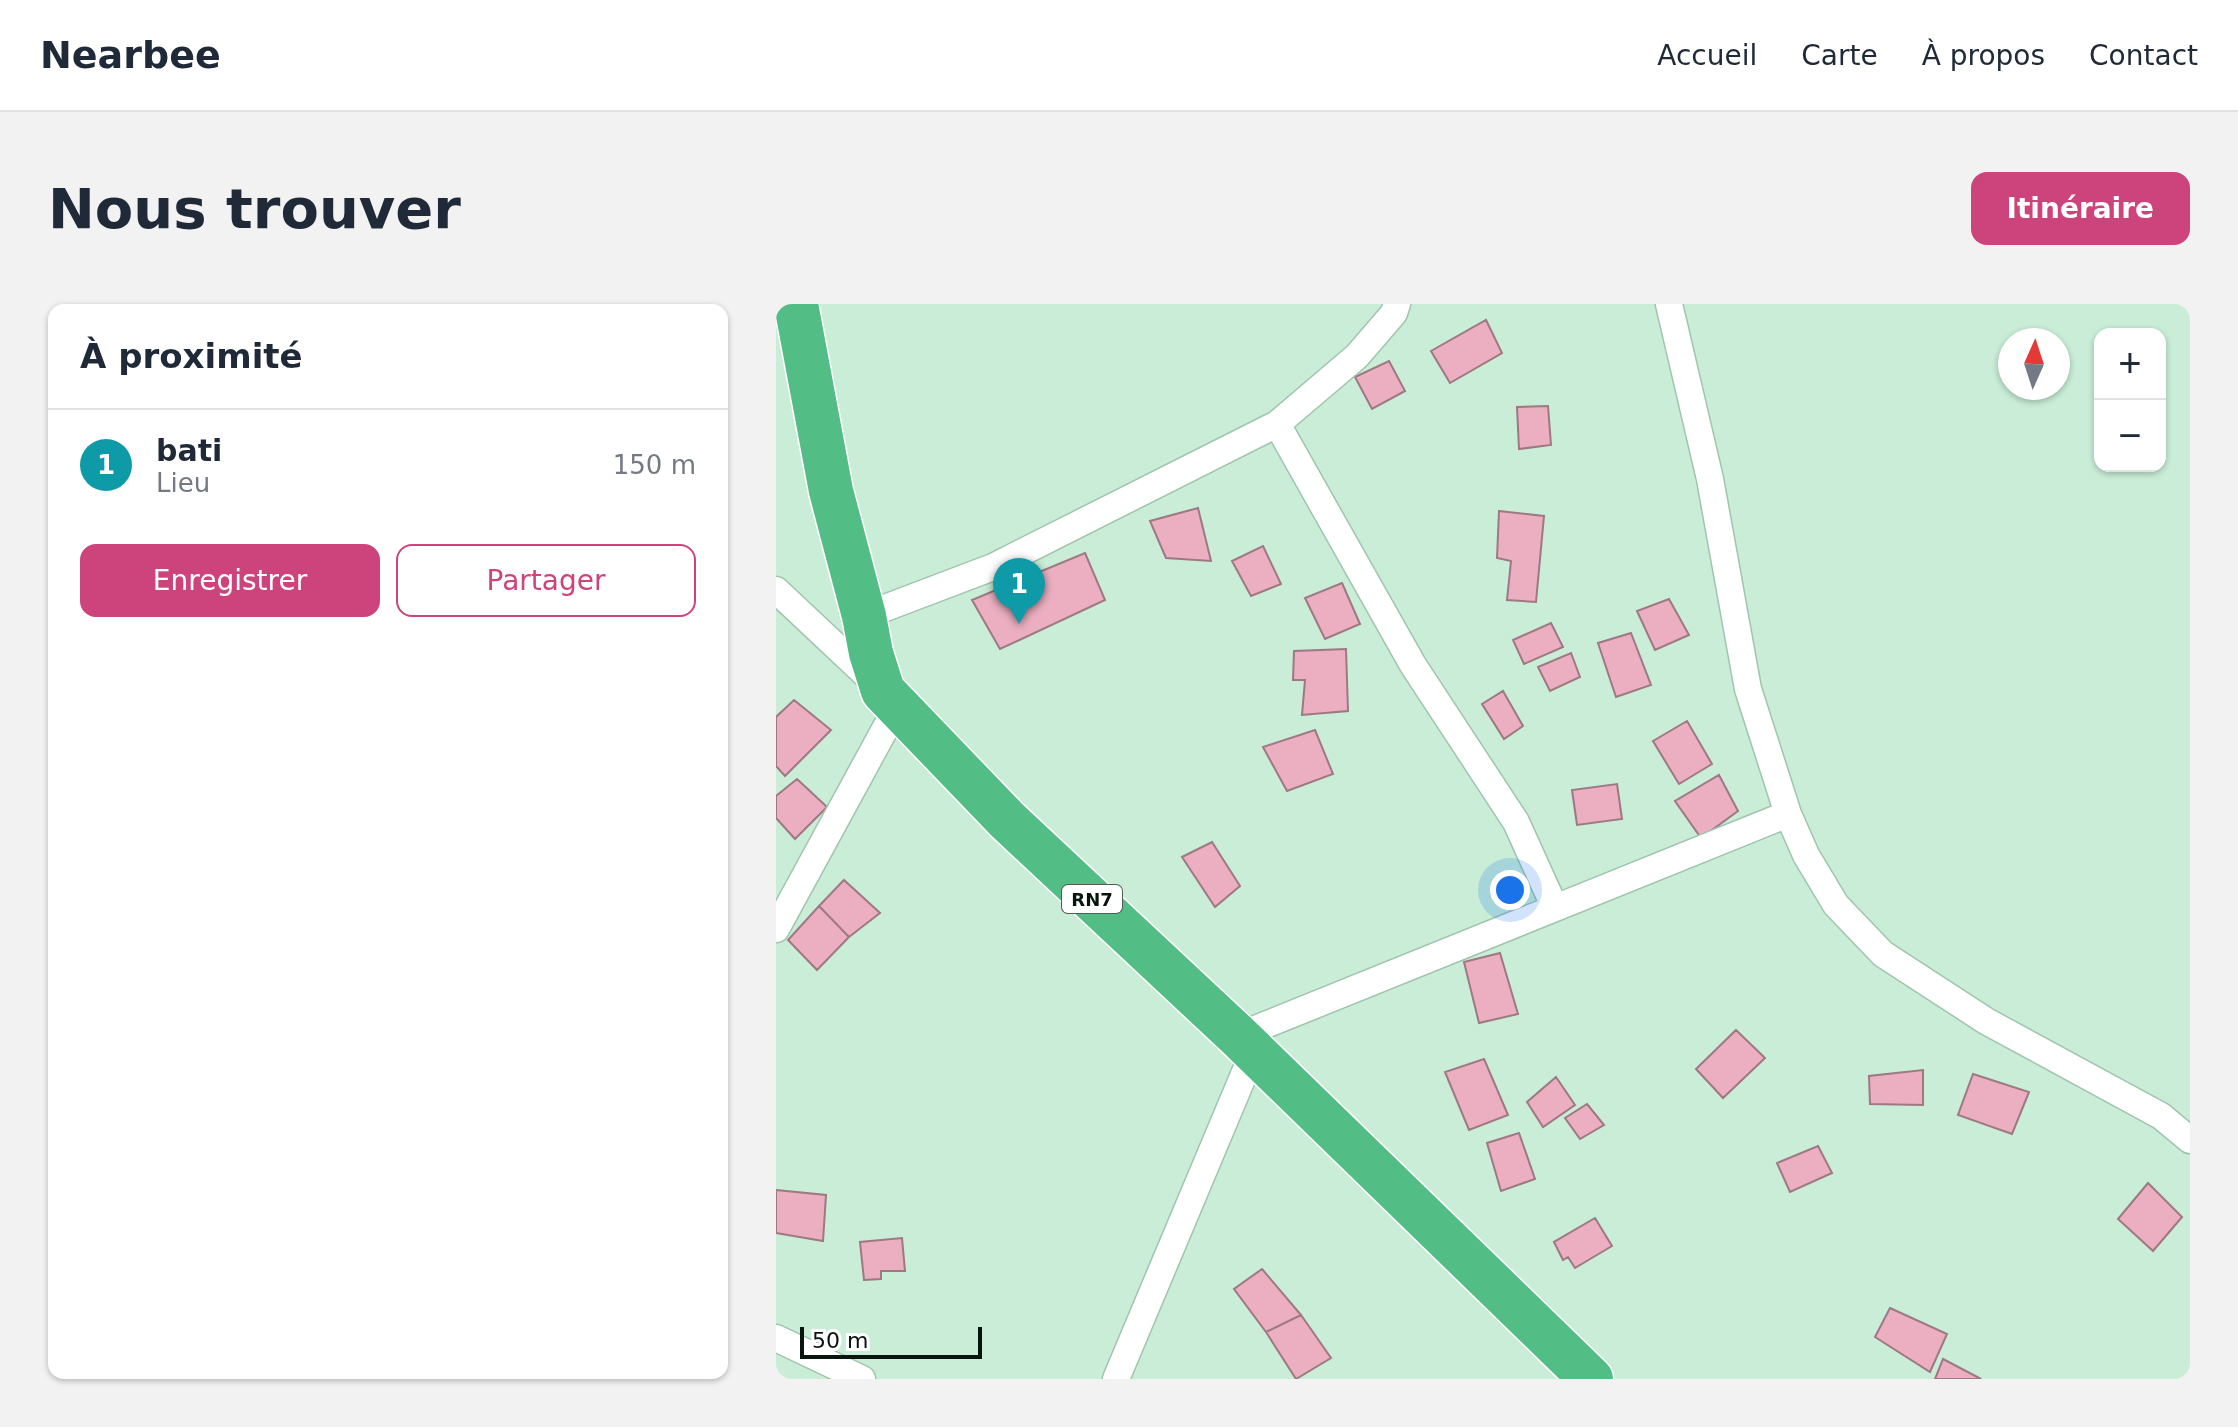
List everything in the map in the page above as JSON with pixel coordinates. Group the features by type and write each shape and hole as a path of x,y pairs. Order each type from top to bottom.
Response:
{"highway":[{"name":"RN7","path":"796,304 831,491 871,653 890,699 1007,820 1246,1044 1591,1379"}],"street":[{"path":"864,616 993,567 1277,424 1357,356 1394,313 1397,304"},
{"path":"1669,304 1710,479 1748,689 1788,814 1806,855 1836,905 1883,954 1986,1021 2161,1116 2190,1140"},
{"path":"1277,424 1413,665 1516,822 1555,908"},
{"path":"776,590 890,699 776,929"},
{"path":"1116,1379 1246,1044 1555,908 1788,814"},
{"path":"776,1338 862,1379"}],"building":[{"path":"1486,320 1502,353 1450,383 1431,351"},
{"path":"1389,361 1405,391 1372,409 1355,377"},
{"path":"1548,406 1551,445 1519,449 1517,407"},
{"path":"1198,508 1211,561 1166,558 1150,521"},
{"path":"1499,511 1544,516 1536,602 1507,600 1511,561 1497,558"},
{"path":"1263,546 1281,584 1251,596 1232,561"},
{"path":"1085,553 1105,600 1000,649 972,600"},
{"path":"1342,583 1360,624 1325,639 1305,598"},
{"path":"1669,599 1689,635 1655,650 1637,611"},
{"path":"1551,623 1563,647 1524,664 1513,640"},
{"path":"1631,633 1651,685 1616,697 1598,643"},
{"path":"1346,649 1348,711 1302,715 1305,680 1293,680 1294,651"},
{"path":"1571,653 1580,677 1550,691 1538,667"},
{"path":"1503,691 1523,726 1504,739 1482,704"},
{"path":"794,700 831,730 785,776 776,766 776,717"},
{"path":"1687,721 1712,764 1679,784 1653,741"},
{"path":"1315,730 1333,774 1287,791 1263,747"},
{"path":"1719,775 1738,811 1701,838 1675,801"},
{"path":"797,779 827,807 795,839 776,818 776,796"},
{"path":"1617,784 1622,819 1577,825 1572,790"},
{"path":"1212,842 1240,886 1215,907 1182,857"},
{"path":"844,880 880,913 849,937 819,906"},
{"path":"819,906 849,937 817,970 788,940"},
{"path":"1500,953 1518,1014 1479,1023 1464,962"},
{"path":"1736,1030 1765,1058 1723,1098 1696,1069"},
{"path":"1484,1059 1508,1115 1469,1130 1445,1072"},
{"path":"1923,1070 1923,1105 1870,1104 1869,1076"},
{"path":"1973,1074 2029,1092 2012,1134 1958,1115"},
{"path":"1556,1077 1575,1105 1543,1127 1527,1102"},
{"path":"1587,1104 1604,1125 1580,1139 1565,1118"},
{"path":"1519,1133 1535,1179 1501,1191 1487,1143"},
{"path":"1818,1146 1832,1173 1790,1192 1777,1163"},
{"path":"2148,1183 2182,1217 2153,1251 2118,1219"},
{"path":"776,1190 826,1195 823,1241 776,1233"},
{"path":"1595,1218 1612,1246 1575,1268 1568,1257 1563,1260 1554,1242"},
{"path":"902,1238 905,1271 881,1271 881,1279 864,1280 860,1242"},
{"path":"1262,1269 1301,1315 1266,1332 1234,1289"},
{"path":"1890,1308 1947,1334 1930,1372 1875,1337"},
{"path":"1301,1315 1331,1358 1296,1379 1266,1332"},
{"path":"1943,1359 1981,1379 1935,1379"}],"place":[{"name":"bati","path":"1019,624"}]}
